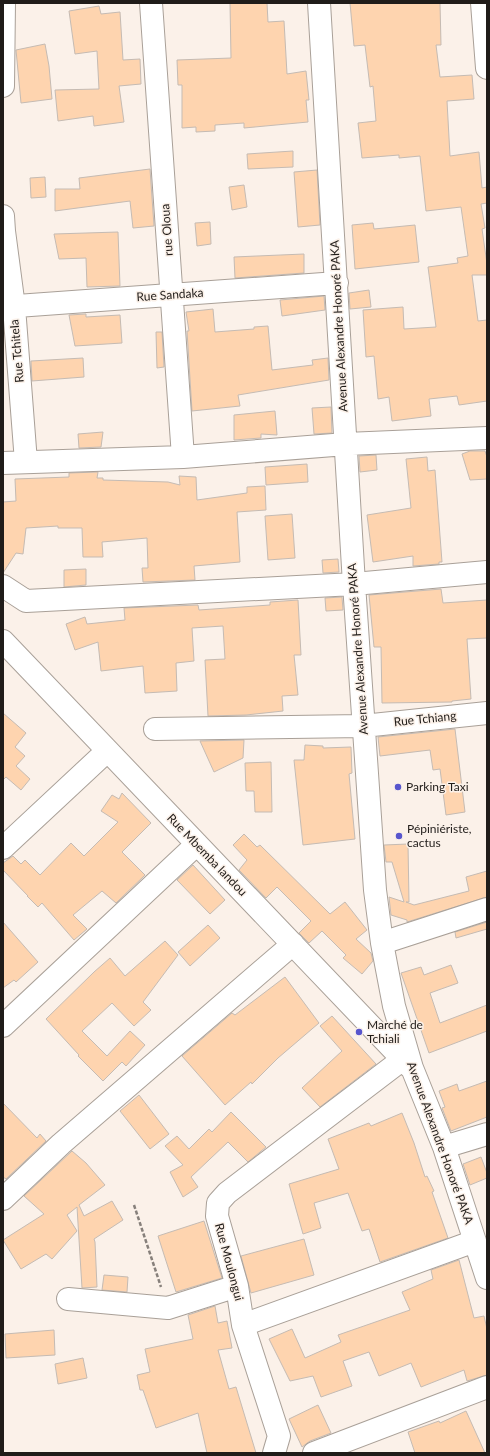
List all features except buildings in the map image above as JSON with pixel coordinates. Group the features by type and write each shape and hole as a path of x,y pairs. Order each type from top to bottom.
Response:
{"street":[{"path":"3,86 4,3"},
{"name":"rue Oloua","path":"151,3 183,457"},
{"name":"Avenue Alexandre Honoré PAKA","path":"320,3 372,869 382,943 407,1064 444,1147 487,1278"},
{"path":"482,3 487,68"},
{"name":"Rue Tchitela","path":"3,216 8,307 26,462"},
{"name":"Rue Sandaka","path":"8,307 337,283"},
{"path":"3,464 183,457 346,444 487,438"},
{"path":"3,586 26,601 354,584 487,572"},
{"name":"Rue Mbemba landou","path":"4,646 197,844 407,1064"},
{"name":"Rue Tchiang","path":"155,729 363,726 487,713"},
{"path":"3,848 107,751"},
{"path":"3,1026 197,844"},
{"path":"382,943 487,909"},
{"path":"3,1199 61,1144 293,944"},
{"name":"Rue Moulongui","path":"274,1453 279,1436 244,1325 237,1286 216,1216 218,1203 226,1193 407,1064"},
{"path":"444,1147 487,1134"},
{"path":"244,1325 475,1241"},
{"path":"68,1299 168,1308 237,1286"},
{"path":"314,1453 487,1386"}],"path":[{"path":"134,1205 168,1308"}],"place":[{"name":"Parking Taxi","path":"398,787"},
{"name":"Pépiniériste, cactus","path":"399,836"},
{"name":"Marché de Tchiali","path":"359,1032"}]}
